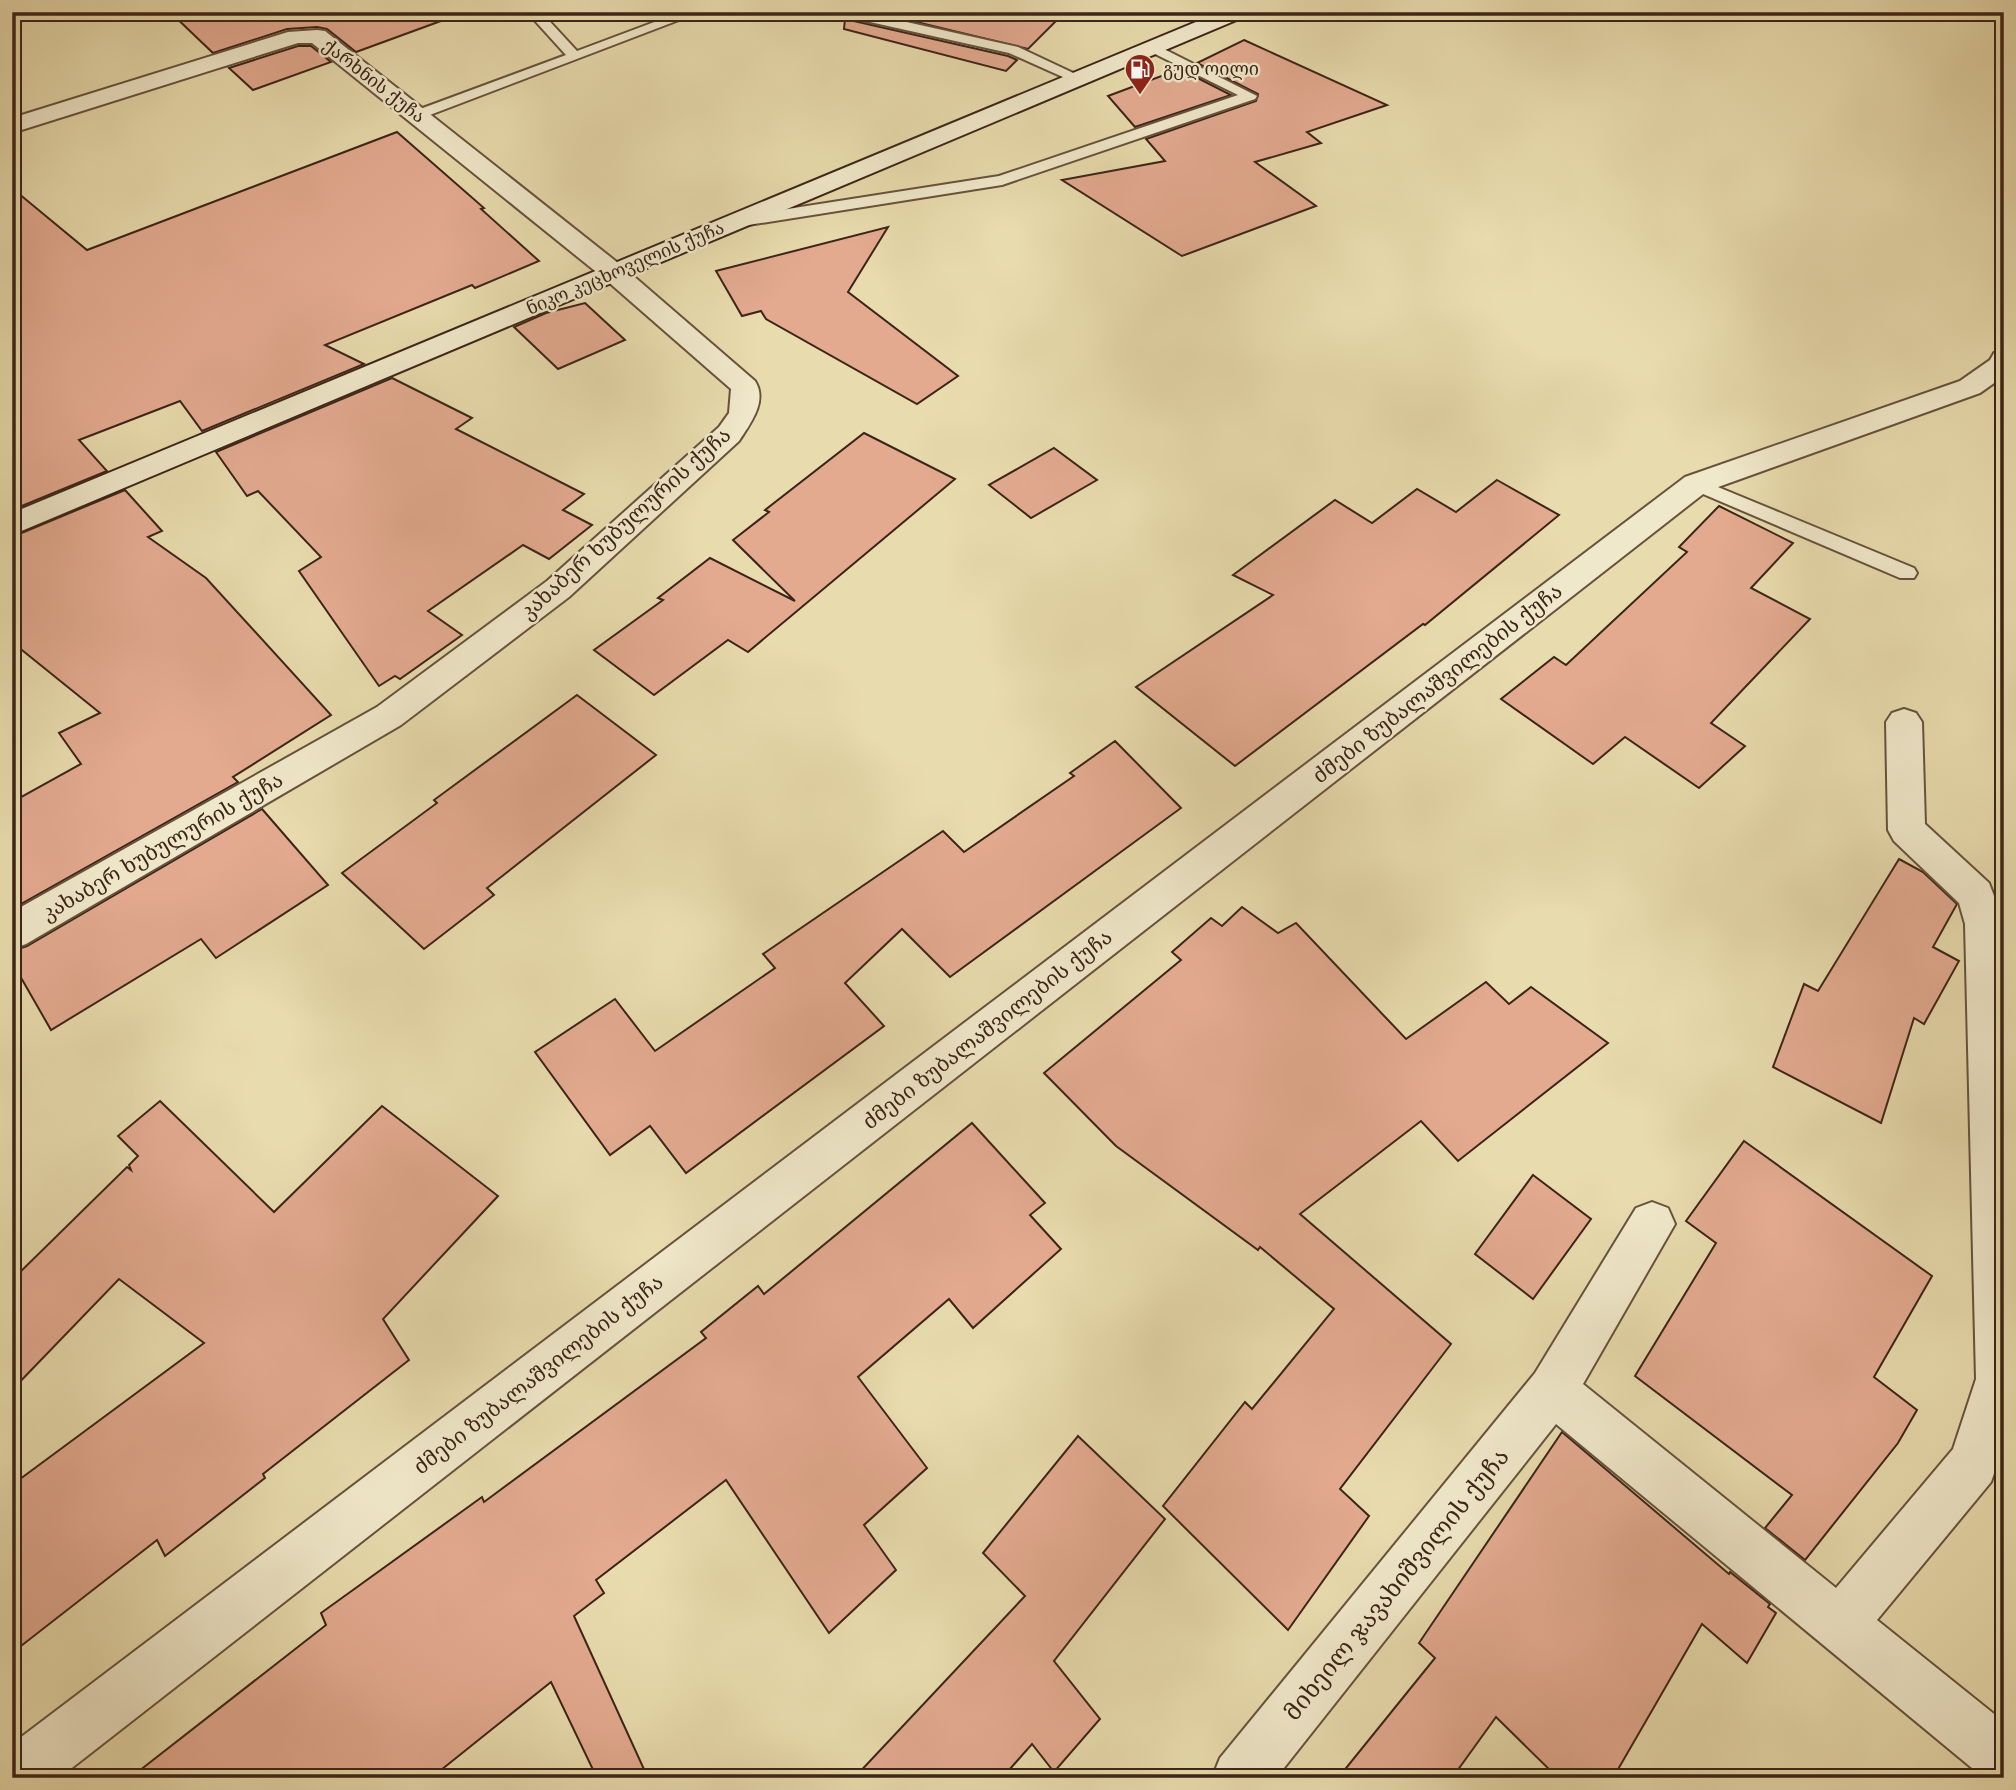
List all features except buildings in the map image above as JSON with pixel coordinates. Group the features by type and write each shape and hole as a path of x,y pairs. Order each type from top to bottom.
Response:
{"street":[{"name":"ნიკო კეცხოველის ქუჩა","path":"12,525 1239,12"},
{"name":"ქარხნის ქუჩა","path":"12,126 296,37 317,36 614,273"},
{"name":"კახაბერ ხუბულურის ქუჩა","path":"12,932 390,716 558,589 729,434 743,413 745,387 614,273"},
{"name":"ძმები ზუბალაშვილების ქუჩა","path":"13,1778 1696,484 1970,387 2001,365 2004,359"},
{"path":"1840,1625 1973,1464 2000,1378 1985,924 1975,894 1907,830 1903,722"},
{"name":"მიხეილ ჯავახიშვილის ქუჩა","path":"1240,1778 1552,1390 1652,1224"},
{"path":"1552,1390 2004,1759 1997,1778"}],"lane":[{"path":"533,12 575,57"},
{"path":"417,115 694,12"},
{"path":"843,12 1013,50 1079,79"},
{"path":"735,222 1002,180 1250,96 1154,48"},
{"path":"1696,484 1908,573"}],"place":[{"name":"გუდ ოილი","path":"1140,96"}]}
